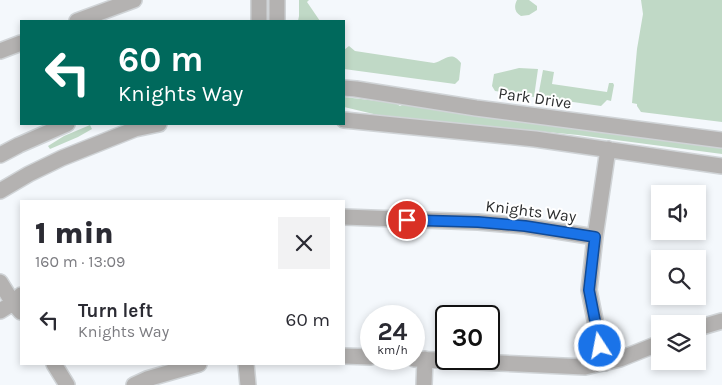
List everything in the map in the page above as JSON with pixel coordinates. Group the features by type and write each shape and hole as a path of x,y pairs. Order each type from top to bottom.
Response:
{"street":[{"path":"80,20 134,0"},
{"path":"259,0 259,20"},
{"path":"277,0 277,20"},
{"path":"0,51 20,43"},
{"name":"Park Drive","path":"345,88 476,108 722,140"},
{"path":"345,120 535,139 722,166"},
{"path":"0,155 64,125"},
{"path":"0,191 62,158 135,129 154,125"},
{"path":"605,363 589,290 608,149"},
{"name":"Knights Way","path":"345,218 478,222 525,226 595,237"},
{"path":"0,282 14,305"},
{"path":"706,326 722,321"},
{"path":"425,359 585,368 620,359 651,347"},
{"path":"345,356 360,357"},
{"path":"55,365 67,385"},
{"path":"134,385 147,379 196,365"},
{"path":"246,365 248,385"},
{"path":"421,370 424,385"}],"green space":[{"path":"299,0 309,0 307,2 319,20 298,20"},
{"path":"517,0 529,0 537,6 537,10 529,15 521,16 515,9"},
{"path":"641,0 722,0 722,122 641,112 637,104 632,103 637,49 643,14"},
{"path":"349,46 355,51 434,63 451,56 461,63 459,80 455,84 345,69 345,49"},
{"path":"519,68 538,69 534,97 495,91 492,86 494,74"},
{"path":"543,70 554,72 552,84 607,92 609,83 613,83 611,101 607,100 601,106 538,97"},
{"path":"345,97 395,103 400,106 404,104 722,146 722,154 578,135 382,116 345,107"},
{"path":"90,125 92,129 78,137 50,149 48,146 64,136"}],"route":[{"path":"407,220 478,222 525,226 595,237 589,290 600,346"}]}
